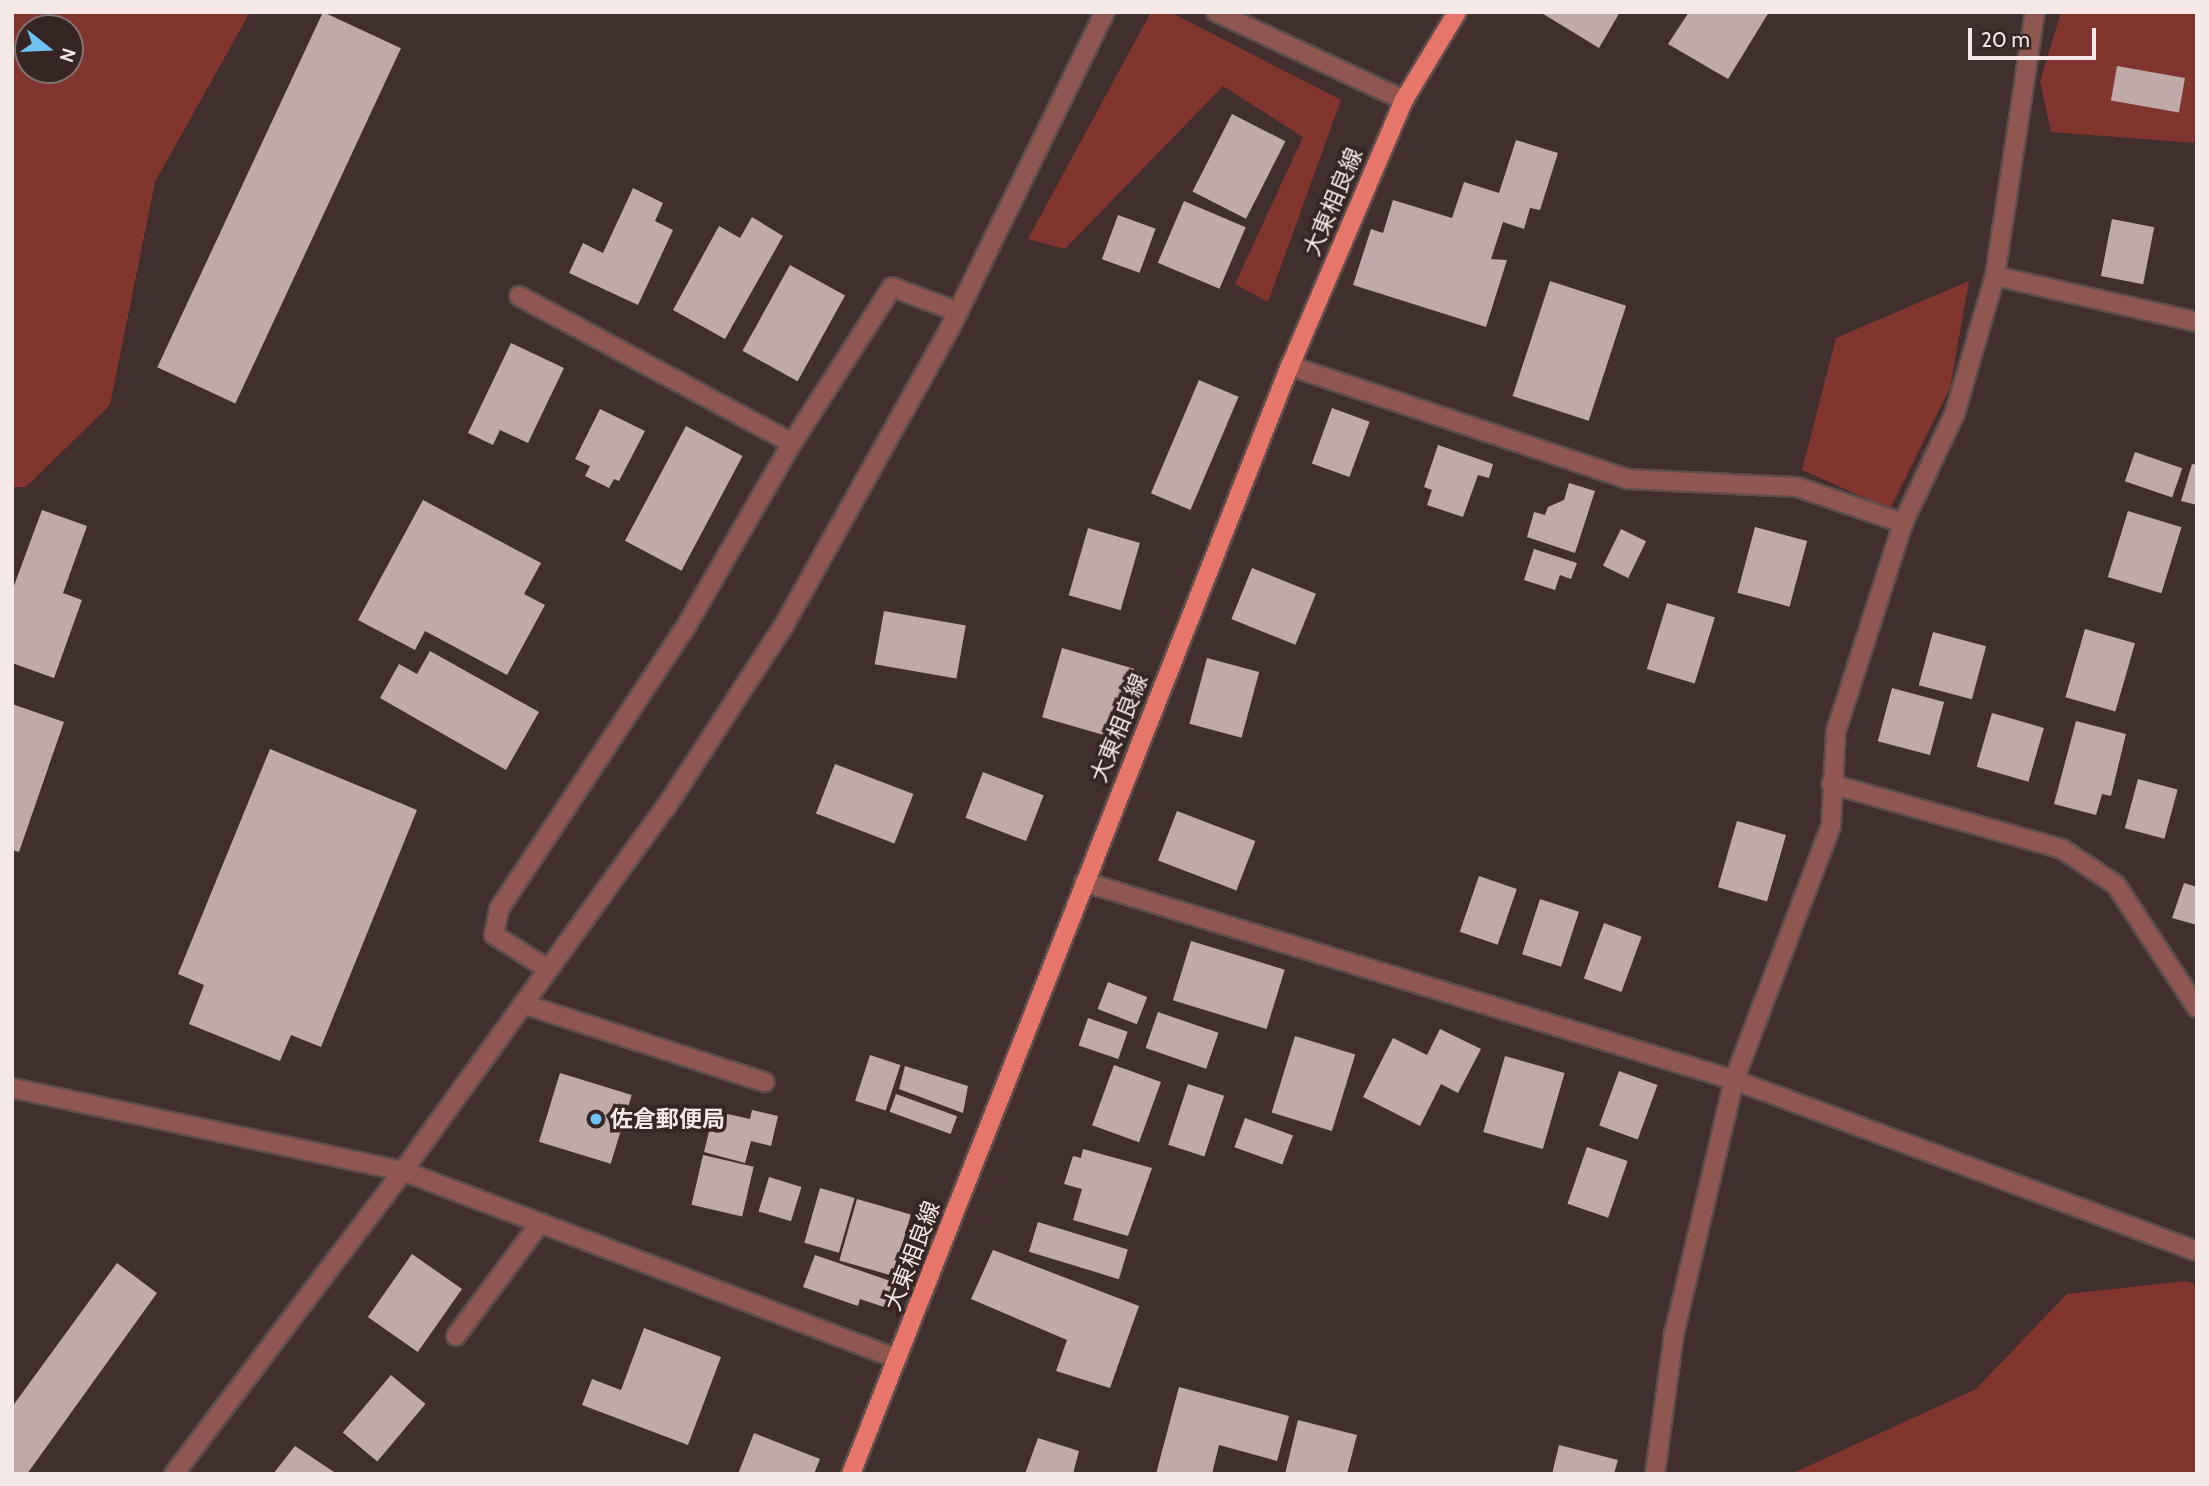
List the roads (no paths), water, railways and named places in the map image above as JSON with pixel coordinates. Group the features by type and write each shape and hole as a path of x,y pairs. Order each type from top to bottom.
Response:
{"main road":[{"name":"大東相良線","path":"851,1474 1290,366 1405,100 1457,12"}],"street":[{"path":"174,1474 402,1171 666,807 783,627 958,312 1105,12"},
{"path":"1216,12 1405,100"},
{"path":"1655,1474 1674,1334 1734,1080 1831,826 1831,784 1836,732 1903,523 1955,413 1995,276 2035,12"},
{"path":"1995,276 2197,322"},
{"path":"548,969 494,935 499,909 684,630 792,443 892,287 958,312"},
{"path":"519,296 792,443"},
{"path":"1290,366 1627,479 1797,487 1903,523"},
{"path":"1831,784 2062,849 2116,885 2197,1008"},
{"path":"1084,881 1734,1080 2197,1251"},
{"path":"523,1004 765,1082"},
{"path":"12,1088 402,1171 898,1359"},
{"path":"456,1336 540,1223"}],"place":[{"name":"佐倉郵便局","path":"596,1119"}]}
